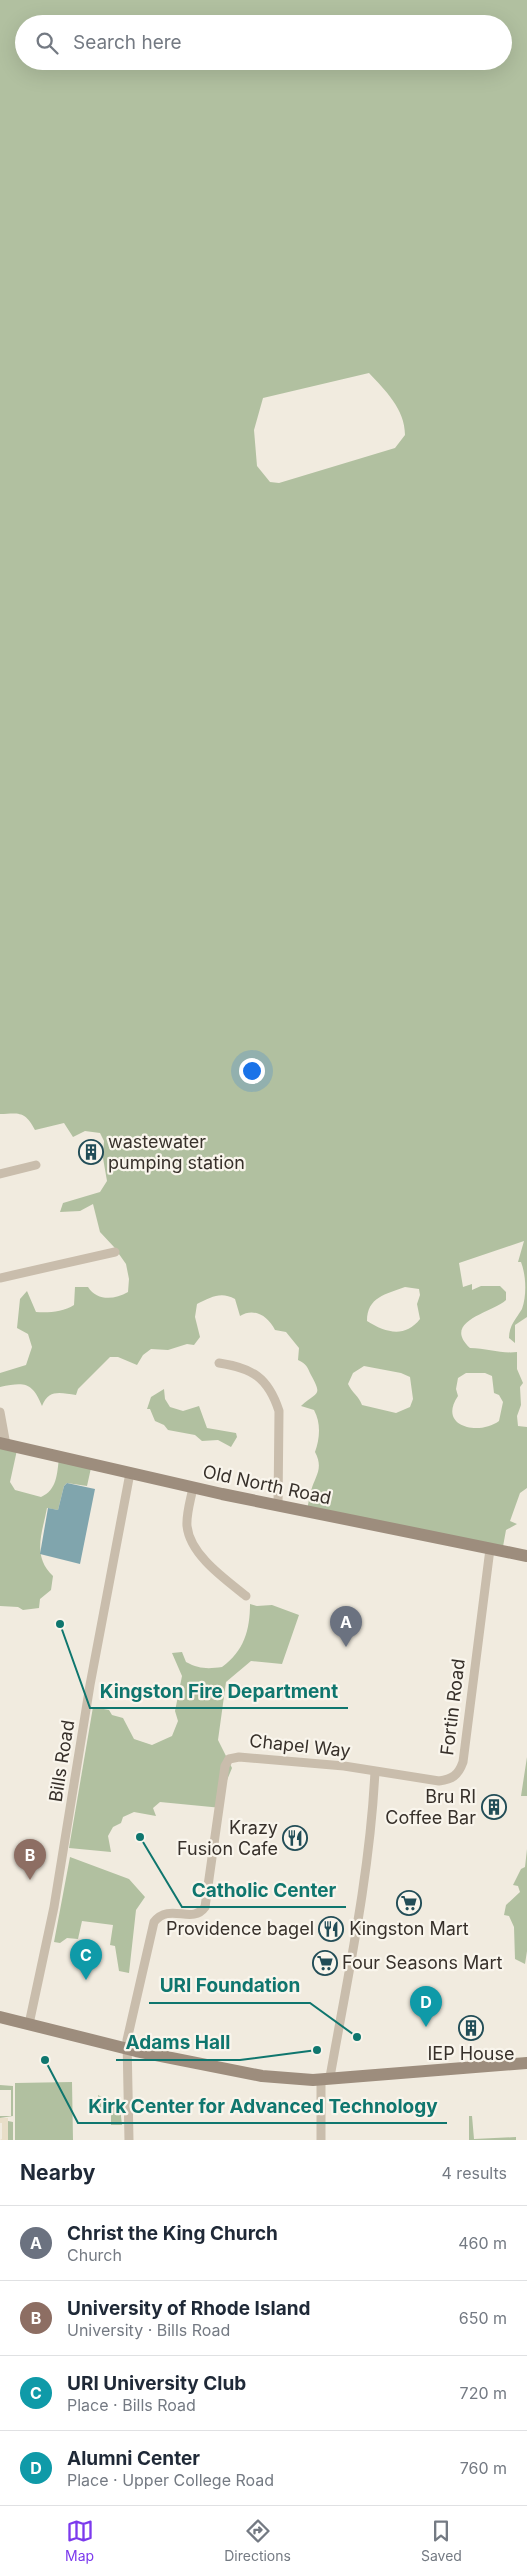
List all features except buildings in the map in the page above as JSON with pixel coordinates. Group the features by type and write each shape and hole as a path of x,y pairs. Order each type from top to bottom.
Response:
{"street":[{"path":"0,1174 36,1165"},
{"path":"0,1278 115,1252"},
{"path":"219,1363 244,1367 256,1374 275,1397 279,1411 278,1506"},
{"path":"0,1412 3,1444"},
{"name":"Old North Road","path":"3,1444 278,1506 527,1556"},
{"name":"Bills Road","path":"29,2024 56,1898 90,1686 130,1473"},
{"path":"193,1487 187,1524 190,1541 224,1579 246,1596"},
{"name":"Fortin Road","path":"376,1771 439,1781 451,1780 459,1772 463,1762 490,1549"},
{"name":"Chapel Way","path":"127,2047 138,1985 154,1922 160,1914 168,1912 190,1914 202,1912 208,1901 221,1793 225,1766 229,1759 246,1757 376,1771"},
{"path":"321,2140 326,2078 363,1891 373,1819 376,1771"},
{"path":"0,2017 262,2076 326,2078 527,2062"},
{"path":"127,2047 129,2140"}],"green space":[{"path":"0,0 527,0 527,1317 515,1325 515,1343 509,1338 509,1333 513,1322 522,1309 525,1298 524,1273 521,1262 518,1262 524,1241 459,1263 463,1287 472,1284 472,1290 481,1286 500,1286 506,1292 506,1300 465,1324 461,1331 463,1339 470,1348 517,1352 517,1369 523,1383 520,1387 521,1405 517,1416 518,1426 527,1427 527,1488 520,1493 510,1521 517,1524 506,1530 502,1552 307,1511 311,1491 319,1468 315,1452 319,1436 319,1425 314,1410 301,1406 316,1393 317,1387 306,1366 298,1360 299,1348 286,1332 275,1330 269,1321 260,1314 250,1312 240,1316 235,1299 225,1295 216,1296 197,1304 195,1317 200,1337 194,1345 187,1344 168,1350 151,1349 143,1355 137,1365 118,1357 110,1357 78,1389 76,1395 56,1393 48,1397 42,1406 35,1392 27,1386 16,1384 0,1387 0,1373 26,1365 32,1347 28,1334 17,1328 20,1299 27,1291 36,1312 55,1312 74,1305 75,1287 88,1287 96,1295 112,1298 128,1292 129,1279 126,1264 100,1232 93,1204 80,1211 60,1212 63,1203 100,1192 107,1181 103,1158 104,1141 100,1133 85,1131 73,1137 64,1123 35,1130 25,1116 12,1113 0,1114","holes":["369,373 387,393 402,417 405,435 395,448 279,483 270,482 257,466 254,430 263,398","405,1287 419,1289 420,1295 417,1304 420,1319 414,1325 408,1329 395,1332 388,1331 367,1321 370,1307 374,1302 385,1295","364,1366 401,1373 410,1377 413,1399 410,1407 396,1413 362,1405 348,1384 353,1373","466,1373 485,1373 492,1376 494,1393 499,1395 503,1402 499,1421 491,1426 481,1428 463,1426 456,1421 453,1415 453,1407 458,1396 456,1389 458,1378"]},
{"path":"164,1389 165,1399 170,1407 183,1411 199,1406 207,1428 236,1433 237,1437 231,1447 218,1440 202,1441 195,1435 168,1430 164,1425 155,1421 150,1409 147,1409 151,1397"},
{"path":"0,1444 17,1450 10,1482 15,1490 41,1497 53,1486 57,1476 59,1458 91,1468 87,1486 67,1483 64,1486 58,1510 47,1508 40,1544 42,1561 53,1576 51,1590 40,1599 39,1608 23,1610 18,1607 0,1606"},
{"path":"250,1604 257,1606 272,1605 299,1615 282,1664 251,1661 226,1682 218,1740 232,1768 225,1785 222,1808 160,1802 153,1808 156,1816 134,1812 123,1817 121,1823 113,1827 108,1836 111,1852 69,1848 93,1707 109,1710 112,1715 123,1718 134,1739 152,1745 172,1736 178,1721 175,1711 182,1676 172,1653 182,1652 186,1662 195,1666 208,1668 222,1667 230,1661 241,1647 249,1623"},
{"path":"527,1757 527,1796 521,1796"},
{"path":"527,1849 527,1951 525,1964 515,1959 514,1927 509,1916 504,1915 506,1905 520,1892 518,1886 513,1885 521,1869 525,1867"},
{"path":"70,1857 129,1879 145,1897 136,1910 129,1973 119,1971 115,1946 110,1945 113,1925 82,1921 78,1939 67,1938 60,1943 54,1942"},
{"path":"72,2082 73,2140 15,2140 15,2083"},
{"path":"0,2085 13,2086 13,2116 0,2118 0,2116 11,2116 11,2090 0,2090"},
{"path":"98,2095 120,2107 122,2125 111,2125 111,2107 98,2107"},
{"path":"469,2116 472,2116 474,2139 516,2137 516,2140 469,2140"},
{"path":"8,2121 13,2122 13,2140 8,2140"}],"shaded area":[{"path":"0,2118 8,2118 8,2140 0,2140 2,2139 2,2123 0,2123"}],"water":[{"path":"67,1483 95,1489 80,1564 40,1554 48,1508 58,1510 64,1486"}],"place":[{"name":"wastewater pumping station","path":"91,1152"},
{"name":"Kingston Fire Department","path":"60,1624"},
{"name":"Christ the King Church","path":"346,1647"},
{"name":"Bru RI Coffee Bar","path":"494,1807"},
{"name":"Catholic Center","path":"140,1837"},
{"name":"Krazy Fusion Cafe","path":"295,1838"},
{"name":"University of Rhode Island","path":"30,1880"},
{"name":"Kingston Mart","path":"409,1903"},
{"name":"Providence bagel","path":"331,1929"},
{"name":"Four Seasons Mart","path":"325,1963"},
{"name":"URI University Club","path":"86,1980"},
{"name":"Alumni Center","path":"426,2027"},
{"name":"IEP House","path":"471,2028"},
{"name":"URI Foundation","path":"357,2037"},
{"name":"Adams Hall","path":"317,2050"},
{"name":"Kirk Center for Advanced Technology","path":"45,2060"}]}
